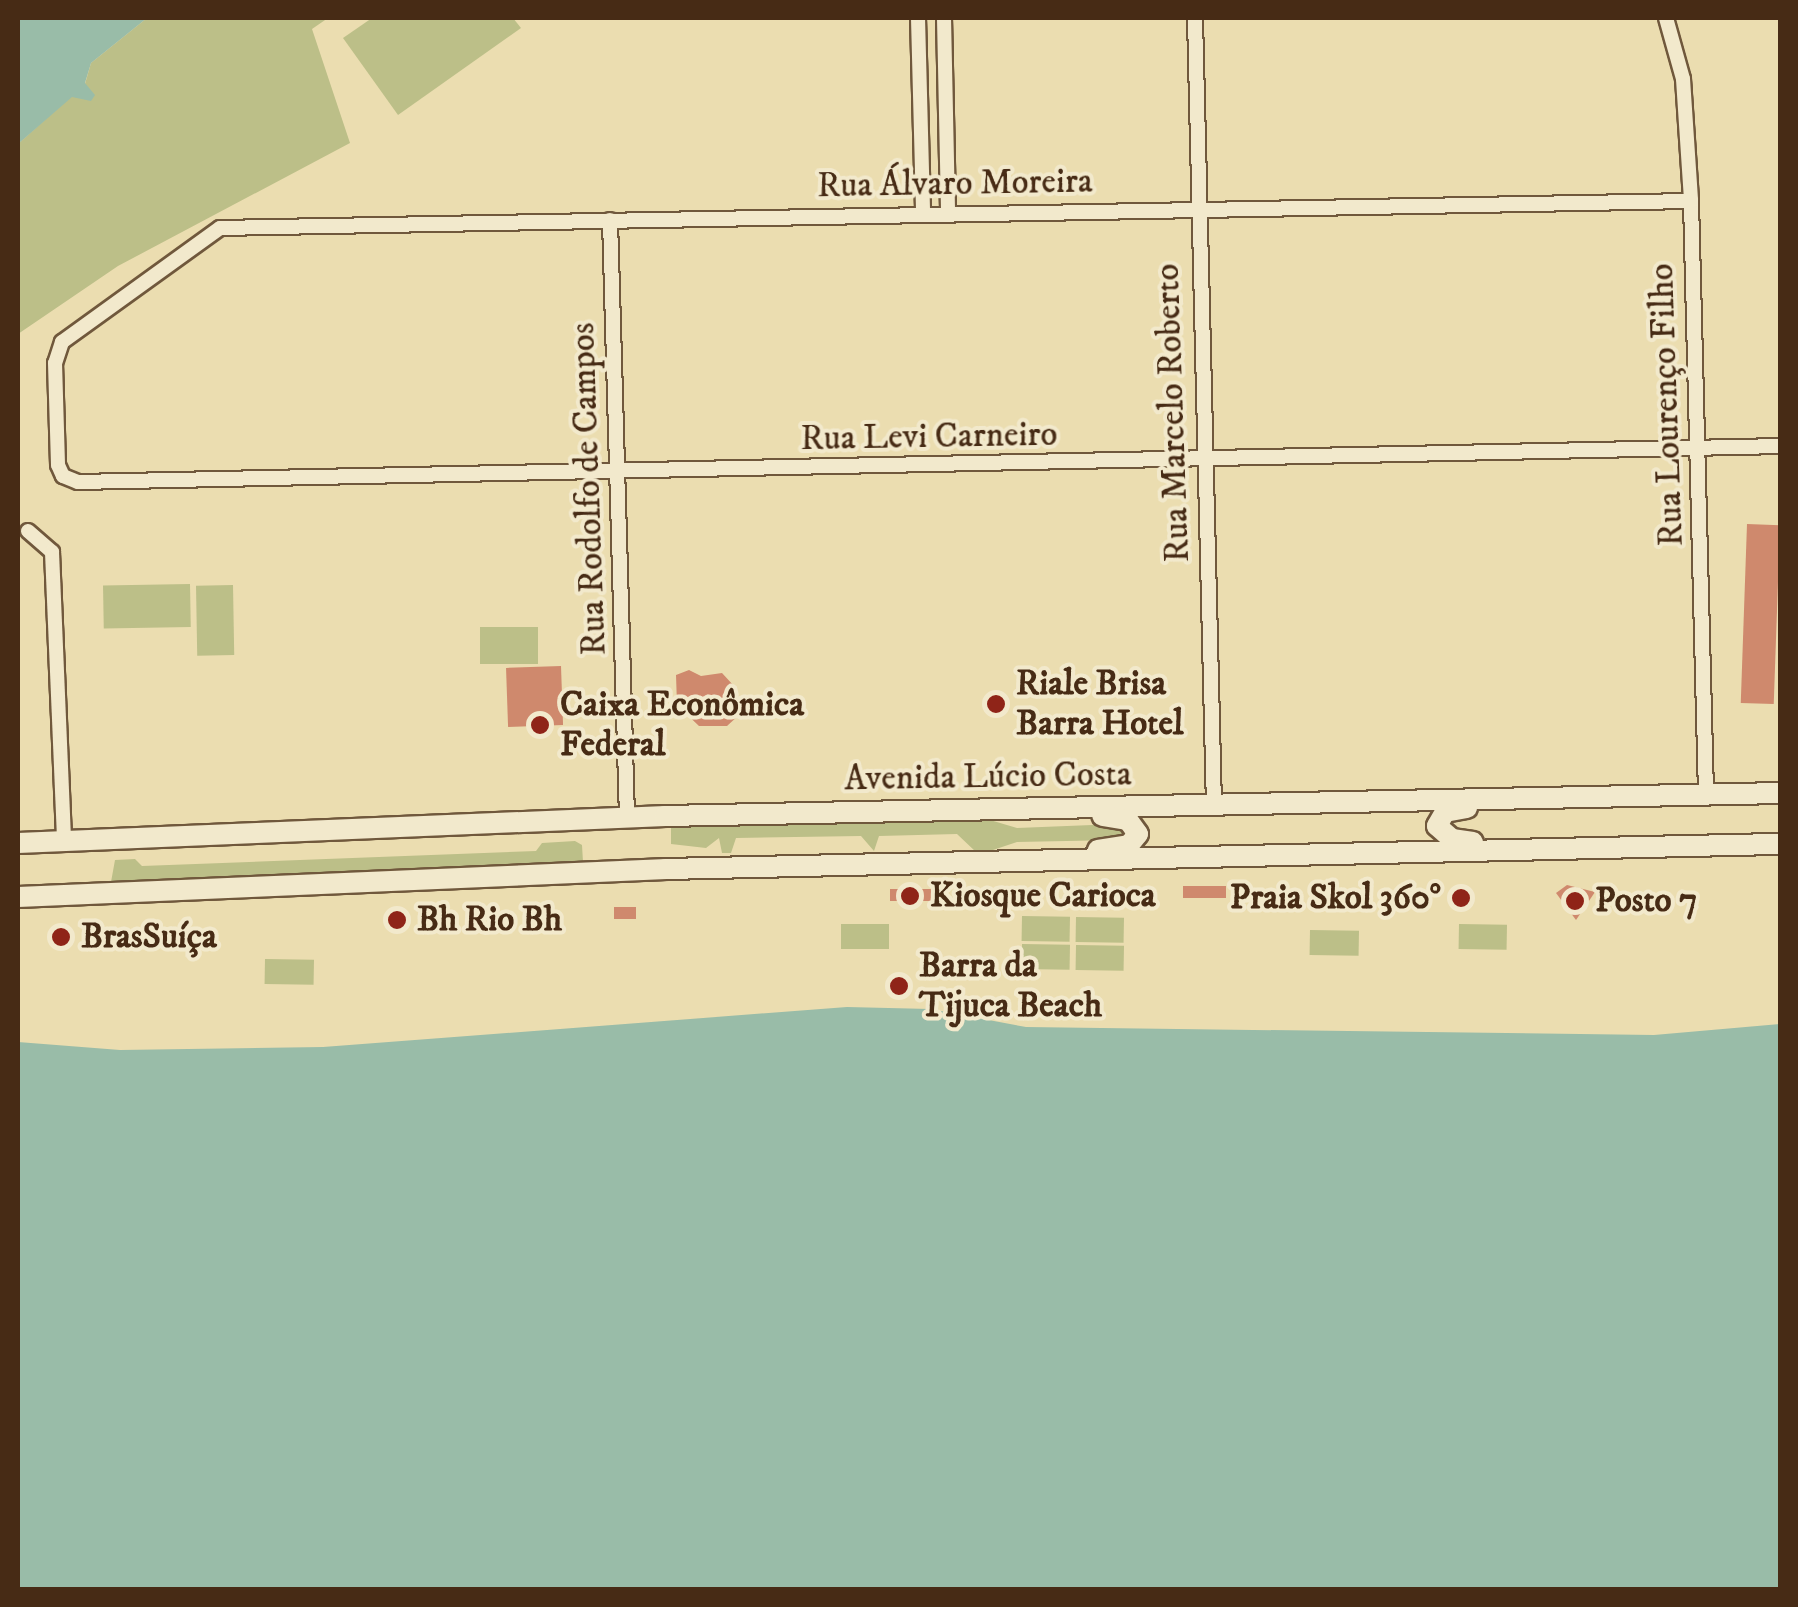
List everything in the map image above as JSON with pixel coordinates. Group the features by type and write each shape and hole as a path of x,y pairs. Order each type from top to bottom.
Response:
{"main road":[{"name":"Avenida Lúcio Costa","path":"18,843 627,817 1780,793"},
{"path":"1516,848 1452,839 1437,826 1445,812 1518,799"},
{"path":"1032,862 1129,844 1138,834 1128,820 1048,807"},
{"path":"18,897 1032,862 1780,844"}],"street":[{"path":"918,18 923,214"},
{"path":"944,18 948,214"},
{"name":"Rua Marcelo Roberto","path":"1194,18 1214,806"},
{"name":"Rua Lourenço Filho","path":"1666,18 1683,79 1691,201 1706,794"},
{"name":"Rua Álvaro Moreira","path":"78,482 58,465 55,363 62,342 220,228 1691,201"},
{"name":"Rua Rodolfo de Campos","path":"610,220 627,817"},
{"name":"Rua Levi Carneiro","path":"78,482 1205,462 1780,446"},
{"path":"28,531 52,552 64,841"}],"green space":[{"path":"147,18 328,18 312,29 350,143 118,266 18,334 18,144 85,84 91,63"},
{"path":"372,18 513,18 521,28 398,115 343,38"},
{"path":"190,584 191,627 104,629 103,586"},
{"path":"233,585 234,655 197,656 196,586"},
{"path":"480,627 538,627 538,664 480,664"},
{"path":"990,820 1017,828 1117,824 1123,834 1116,840 1017,842 976,852 957,834 879,836 874,851 861,836 736,838 731,853 722,853 719,838 706,848 671,844 671,827"},
{"path":"575,841 582,845 583,862 111,882 115,860 135,859 142,866 536,851 542,843"},
{"path":"1022,916 1070,917 1070,942 1022,941"},
{"path":"1076,917 1124,918 1124,943 1076,942"},
{"path":"841,924 889,924 889,949 841,949"},
{"path":"1459,924 1507,925 1507,950 1459,949"},
{"path":"1310,930 1359,931 1359,956 1310,955"},
{"path":"1022,944 1070,945 1070,970 1022,969"},
{"path":"1076,945 1124,946 1124,971 1076,970"},
{"path":"265,959 314,960 314,985 265,984"}],"shaded area":[{"path":"18,18 147,18 91,63 85,83 95,95 91,101 72,97 18,144"},
{"path":"847,1007 930,1009 1026,1027 1654,1035 1780,1024 1780,1589 18,1589 18,1042 120,1050 323,1047"}],"building":[{"path":"1747,524 1780,525 1774,704 1741,703"},
{"path":"561,666 563,725 508,727 506,668"},
{"path":"689,670 701,676 722,673 734,686 739,715 727,726 699,726 677,705 676,675"},
{"name":"Posto 7","path":"1567,885 1595,892 1576,920 1556,893"},
{"path":"1183,886 1226,886 1226,898 1183,898"},
{"name":"Kiosque Carioca","path":"890,889 931,889 931,901 890,901"},
{"path":"614,907 636,907 636,919 614,919"},
{"name":"BrasSuíça","path":"50,931 72,931 72,943 50,943"}],"place":[{"name":"Riale Brisa Barra Hotel","path":"996,704"},
{"name":"Caixa Econômica Federal","path":"540,725"},
{"name":"Kiosque Carioca","path":"910,896"},
{"name":"Praia Skol 360°","path":"1461,898"},
{"name":"Posto 7","path":"1575,901"},
{"name":"Bh Rio Bh","path":"397,920"},
{"name":"BrasSuíça","path":"61,937"},
{"name":"Barra da Tijuca Beach","path":"899,986"}]}
